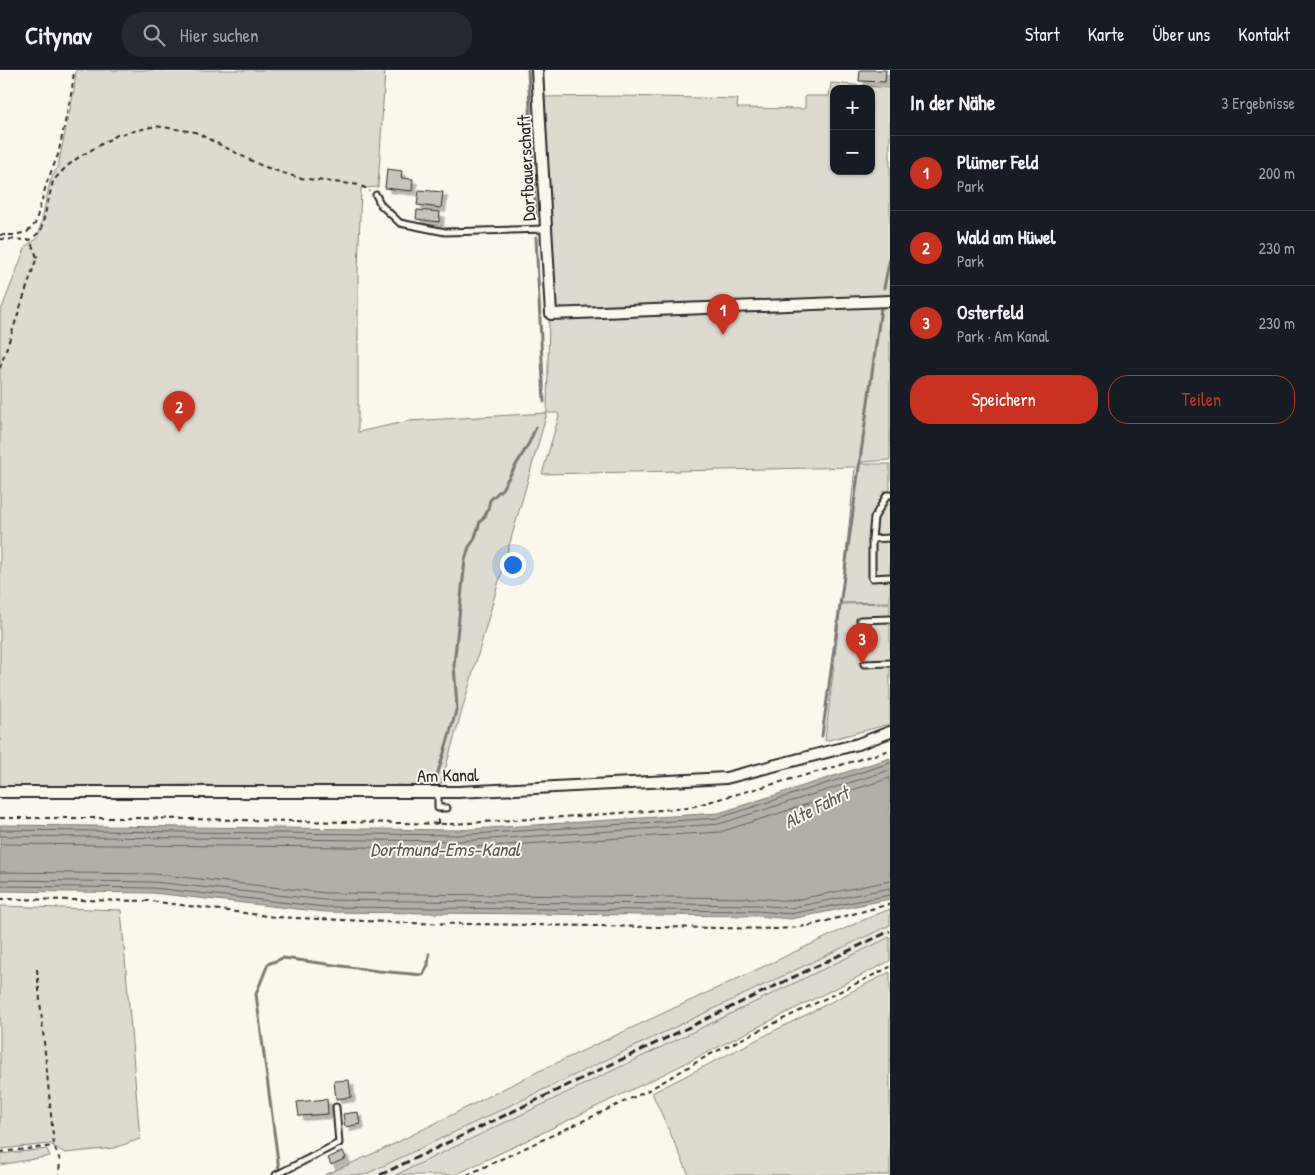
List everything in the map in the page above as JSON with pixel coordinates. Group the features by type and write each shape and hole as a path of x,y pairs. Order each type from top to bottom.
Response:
{"street":[{"name":"Dorfbauerschaft","path":"537,70 546,229"},
{"path":"546,229 551,314 890,301"},
{"name":"Am Kanal","path":"0,792 438,792 726,778 858,744 890,732"}],"lane":[{"name":"Dorfbauerschaft","path":"376,195 381,205 400,223 445,232 546,229"},
{"path":"890,495 887,495 874,518 872,578 890,577"},
{"path":"872,539 890,538"},
{"path":"860,620 890,619"},
{"path":"864,664 890,663"},
{"path":"438,792 438,808 447,808"},
{"path":"276,1175 339,1143 336,1107"}],"path":[{"path":"0,235 13,235 30,230 39,214 47,182 58,155 72,90 74,70"},
{"path":"0,239 30,240 41,231 53,181 79,157 117,136 156,126 195,132 262,166 299,178 360,185 376,195"},
{"path":"47,182 53,181"},
{"path":"0,368 38,257 30,240"},
{"path":"0,899 150,901 275,917 410,923 779,929 808,926 890,904"},
{"path":"467,1175 647,1091 709,1055 890,967"},
{"path":"36,969 54,1146 60,1160 59,1175"},
{"path":"0,1152 54,1146"}],"shaded area":[{"path":"76,70 385,70 378,187 361,188 358,271 358,432 409,421 547,413 441,784 431,786 396,785 393,788 192,785 0,788 0,313 26,246 38,238 50,182 58,166 74,90"},
{"path":"831,83 855,85 831,85"},
{"path":"875,87 890,88 890,460 862,462 862,464 890,464 890,602 841,603 855,467 542,474 559,416 558,413 547,413 549,317 543,97 619,96 738,99 737,108 805,109 805,96 829,96 830,90 830,175 875,175"},
{"path":"890,603 890,724 825,741 841,604"},
{"path":"0,906 121,910 140,1139 114,1148 65,1153 50,1144 0,1149"},
{"path":"890,909 890,925 364,1175 325,1175 392,1145 535,1073"},
{"path":"890,925 890,937 396,1175 364,1175"},
{"path":"890,937 890,961 660,1076 455,1175 396,1175"},
{"path":"890,972 890,1175 689,1175 652,1093"},
{"path":"47,1149 50,1156 0,1165 0,1154"}],"water":[{"path":"890,758 890,899 791,919 758,916 325,912 153,893 0,891 0,825 458,830 719,813"}],"building":[{"path":"860,70 886,70 885,82 859,81"},
{"path":"387,169 402,171 401,178 413,179 412,191 385,188"},
{"path":"419,190 443,192 441,208 417,205"},
{"path":"417,210 440,212 439,222 416,219"},
{"path":"349,1080 351,1097 336,1099 334,1081"},
{"path":"327,1099 328,1114 299,1116 297,1102"},
{"path":"358,1112 360,1124 345,1127 343,1114"},
{"path":"343,1151 346,1158 331,1165 328,1158"}],"waterway":[{"path":"528,70 533,165"},
{"path":"534,179 536,218"},
{"path":"536,237 544,402"},
{"path":"884,288 890,258"},
{"path":"822,736 881,308"},
{"path":"434,785 457,707 454,665 465,560 480,522 488,509 490,500 502,489 529,443 536,427"},
{"path":"279,1169 256,994 268,964 283,958 423,975 428,965 429,954"}],"railway":[{"path":"380,1175 890,931"}],"place":[{"name":"Plümer Feld","path":"723,335"},
{"name":"Wald am Hüwel","path":"179,432"},
{"name":"Osterfeld","path":"862,664"}],"water label":[{"name":"Alte Fahrt","path":"816,807"},
{"name":"Dortmund-Ems-Kanal","path":"445,849"}]}
